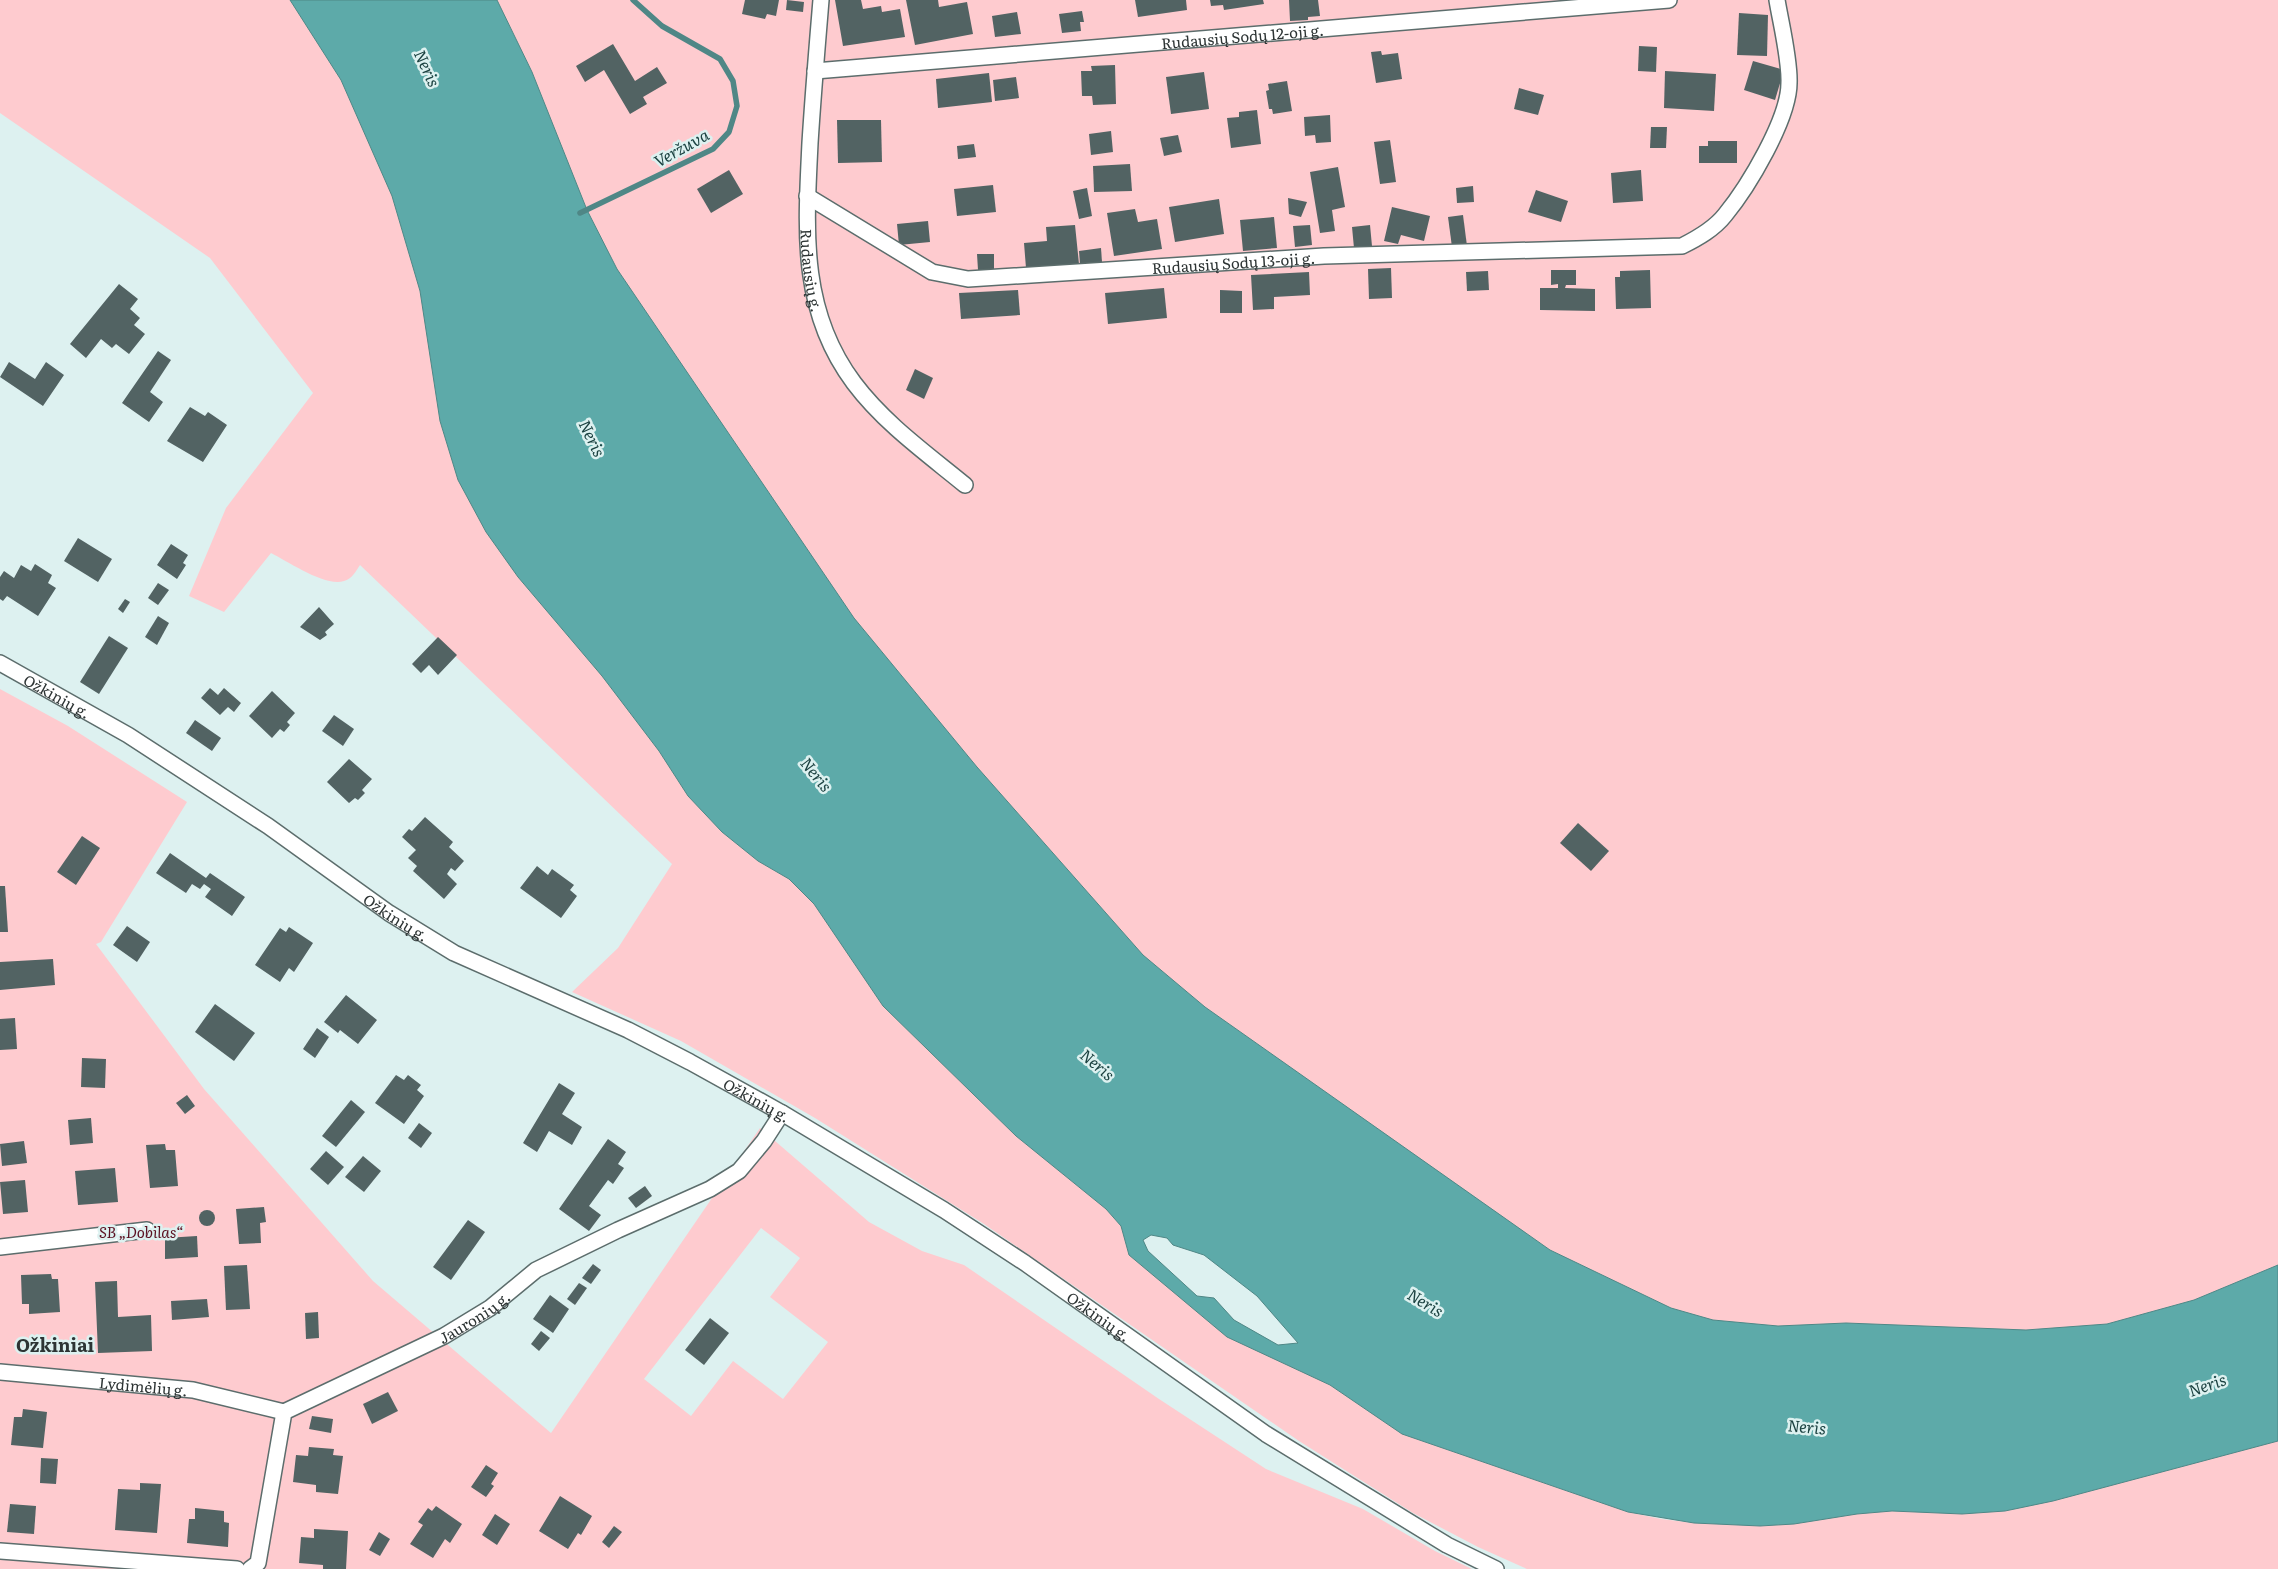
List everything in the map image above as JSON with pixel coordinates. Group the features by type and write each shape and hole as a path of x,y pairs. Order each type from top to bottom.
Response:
{"street":[{"name":"Rudausių g.","path":"821,0 807,196 808,268 815,302 834,353 853,382 883,417 965,485"},
{"name":"Rudausių Sodų 12-oji g.","path":"815,71 1669,0"},
{"name":"Rudausių Sodų 13-oji g.","path":"807,196 932,272 968,279 1324,256 1682,246 1704,234 1724,216 1758,166 1782,113 1789,83 1777,0"},
{"name":"Ožkinių g.","path":"0,663 128,735 268,826 389,913 454,953 628,1030 782,1113 944,1210 1025,1263 1266,1434 1447,1545 1496,1569"},
{"name":"Jauronių g.","path":"284,1412 444,1336 490,1308 536,1270 618,1230 710,1189 739,1171 764,1141 782,1113"},
{"path":"0,1247 146,1230"},
{"name":"Lydimėlių g.","path":"0,1372 193,1390 284,1412"},
{"path":"250,1569 258,1563 284,1412"},
{"path":"0,1551 237,1569"}],"green space":[{"path":"0,0 290,0 341,80 392,196 420,291 440,421 458,480 518,577 602,676 659,751 688,796 722,832 758,861 789,879 814,904 883,1006 1016,1136 1106,1209 1121,1226 1129,1255 1287,1364 1330,1385 1402,1434 1628,1512 1694,1523 1760,1526 1794,1524 1857,1514 1892,1511 1962,1514 2005,1511 2053,1501 2278,1441 2278,1569 1527,1569 1478,1547 1413,1513 1299,1441 984,1224 815,1118 681,1041 572,992 618,948 672,864 360,565 349,578 336,582 317,577 271,553 224,612 189,596 226,508 313,393 210,258 0,113"},
{"path":"497,0 2278,0 2278,1265 2194,1300 2107,1324 2026,1330 1846,1323 1778,1326 1713,1320 1671,1308 1550,1250 1205,1007 1143,955 977,767 854,618 617,269 587,210 532,72"},
{"name":"SB „Dobilas“","path":"0,689 68,726 187,802 101,942 96,944 204,1089 373,1281 551,1433 760,1128 869,1222 922,1251 964,1265 1159,1399 1266,1469 1363,1509 1435,1551 1472,1569 0,1569","holes":["761,1228 800,1258 770,1297 828,1342 783,1399 733,1361 691,1416 644,1379"]}],"water":[{"name":"Neris","path":"290,0 497,0 532,72 587,210 617,269 854,618 977,767 1143,955 1205,1007 1550,1250 1671,1308 1713,1320 1778,1326 1846,1323 2026,1330 2107,1324 2194,1300 2278,1265 2278,1441 2053,1501 2005,1511 1962,1514 1892,1511 1857,1514 1794,1524 1760,1526 1694,1523 1628,1512 1402,1434 1330,1385 1227,1337 1129,1255 1121,1226 1106,1209 1016,1136 883,1006 814,904 789,879 758,861 722,832 688,796 659,751 602,676 518,577 486,532 458,480 440,421 420,291 392,196 341,80","holes":["1151,1235 1167,1238 1173,1245 1204,1255 1257,1296 1298,1343 1278,1345 1234,1320 1214,1298 1197,1296 1148,1251 1143,1240"]}],"building":[{"path":"745,0 779,0 776,16 767,14 765,19 742,14"},
{"path":"787,0 804,2 803,12 786,10"},
{"path":"835,0 861,0 863,9 881,6 882,12 900,9 905,37 843,46"},
{"path":"906,0 938,0 939,7 967,2 973,34 915,45"},
{"path":"1135,0 1186,0 1187,10 1138,17"},
{"path":"1210,0 1263,0 1264,4 1224,10 1223,5 1211,6"},
{"path":"1289,0 1318,0 1320,16 1308,17 1308,20 1290,21"},
{"path":"1082,11 1084,22 1080,22 1081,31 1062,33 1059,14"},
{"path":"1017,12 1021,34 995,37 992,16"},
{"path":"1739,13 1768,15 1767,56 1737,55"},
{"path":"613,44 635,81 657,67 667,83 643,97 647,104 630,114 604,70 585,82 576,66"},
{"path":"1639,46 1657,47 1656,72 1638,71"},
{"path":"1381,51 1382,55 1398,53 1402,79 1376,83 1371,52"},
{"path":"1753,61 1784,70 1775,100 1744,90"},
{"path":"1115,65 1116,104 1093,105 1092,96 1082,96 1081,71 1092,71 1091,66"},
{"path":"1665,71 1716,74 1714,111 1664,108"},
{"path":"1204,72 1209,109 1171,114 1166,77"},
{"path":"989,73 992,102 938,108 936,79"},
{"path":"1016,77 1019,98 995,101 993,80"},
{"path":"1287,81 1292,111 1273,114 1272,109 1269,109 1266,91 1269,90 1268,84"},
{"path":"1519,88 1544,95 1538,115 1514,109"},
{"path":"1257,110 1261,144 1231,148 1227,118 1239,117 1239,112"},
{"path":"1330,115 1331,142 1316,143 1315,135 1305,136 1304,117"},
{"path":"837,120 881,120 882,162 838,163"},
{"path":"1651,127 1667,127 1666,148 1650,148"},
{"path":"1111,131 1113,152 1091,155 1089,134"},
{"path":"1178,135 1182,152 1164,156 1160,138"},
{"path":"1390,140 1396,182 1380,184 1374,142"},
{"path":"1708,141 1737,141 1737,163 1699,163 1699,146 1708,146"},
{"path":"974,144 976,157 958,159 957,146"},
{"path":"1130,164 1132,191 1094,192 1093,166"},
{"path":"1338,167 1345,207 1332,210 1335,231 1320,233 1310,172"},
{"path":"729,170 743,194 711,213 697,189"},
{"path":"1641,170 1643,201 1613,203 1611,173"},
{"path":"993,185 996,212 957,216 954,189"},
{"path":"1473,186 1474,202 1457,203 1456,188"},
{"path":"1087,188 1092,216 1079,219 1073,191"},
{"path":"1536,190 1568,201 1561,222 1528,212"},
{"path":"1288,198 1307,202 1301,217 1289,214"},
{"path":"1219,199 1224,234 1175,242 1169,207"},
{"path":"1392,207 1430,216 1424,241 1401,235 1398,244 1384,241"},
{"path":"1135,209 1138,222 1157,219 1162,249 1114,256 1107,213"},
{"path":"1463,215 1467,246 1452,247 1448,217"},
{"path":"1274,217 1277,248 1243,251 1240,220"},
{"path":"928,221 930,242 899,245 897,224"},
{"path":"1075,225 1079,264 1026,268 1024,243 1047,241 1046,227"},
{"path":"1310,225 1312,245 1295,247 1293,226"},
{"path":"1370,225 1372,246 1354,248 1352,227"},
{"path":"1101,248 1102,262 1080,264 1079,251"},
{"path":"977,254 994,254 994,270 978,270"},
{"path":"1391,268 1392,298 1369,299 1368,269"},
{"path":"1551,270 1576,270 1576,285 1566,285 1565,288 1595,289 1595,311 1540,310 1540,288 1558,288 1558,284 1551,285"},
{"path":"1650,270 1651,308 1616,309 1615,277 1620,277 1620,271"},
{"path":"1488,271 1489,290 1467,291 1466,272"},
{"path":"1309,272 1310,295 1274,297 1274,309 1253,310 1251,275"},
{"path":"119,284 138,299 130,309 140,318 134,325 145,334 129,354 116,344 112,348 101,339 86,358 70,344"},
{"path":"1164,288 1167,318 1108,324 1105,293"},
{"path":"1018,290 1020,315 961,319 959,293"},
{"path":"1220,290 1242,291 1242,313 1220,313"},
{"path":"158,351 171,360 150,392 163,402 149,422 122,403"},
{"path":"9,362 35,379 46,362 64,375 43,406 0,377"},
{"path":"915,369 933,378 924,399 906,390"},
{"path":"190,407 205,416 208,412 227,425 203,462 167,441"},
{"path":"78,538 112,559 98,582 64,561"},
{"path":"171,544 188,555 183,563 186,565 177,579 157,565"},
{"path":"35,564 52,575 48,583 56,588 38,616 7,596 3,601 0,599 0,577 4,571 14,578 21,565 31,571"},
{"path":"158,583 169,590 158,605 148,598"},
{"path":"125,599 130,602 123,613 118,609"},
{"path":"319,607 334,624 325,632 327,635 320,640 300,627"},
{"path":"158,616 169,623 157,645 145,637"},
{"path":"109,636 128,648 99,694 80,682"},
{"path":"438,637 457,655 438,675 429,665 421,673 412,664"},
{"path":"210,688 218,695 224,688 241,703 234,712 228,707 220,715 201,698"},
{"path":"272,691 295,713 287,722 290,725 284,732 280,729 272,738 249,716"},
{"path":"334,715 354,729 343,746 322,731"},
{"path":"195,720 221,738 212,751 186,733"},
{"path":"349,759 372,779 362,790 365,793 358,800 355,798 349,803 327,782"},
{"path":"425,817 453,842 449,847 464,861 455,871 451,868 447,874 457,884 444,899 413,871 417,866 408,858 416,850 402,837 409,829 412,831"},
{"path":"1578,823 1609,851 1591,871 1560,843"},
{"path":"82,836 100,848 76,885 57,872"},
{"path":"170,853 206,878 210,873 245,897 232,916 205,897 211,889 204,884 200,889 192,884 186,893 156,873"},
{"path":"537,866 548,875 552,869 574,885 570,890 577,896 561,918 520,888"},
{"path":"0,886 5,886 8,932 0,932"},
{"path":"127,926 150,942 137,962 113,945"},
{"path":"289,927 313,943 294,972 289,968 280,982 255,965 280,928 286,932"},
{"path":"53,959 55,985 0,990 0,962"},
{"path":"346,995 377,1020 358,1044 340,1030 338,1033 324,1022"},
{"path":"215,1004 255,1033 234,1061 195,1032"},
{"path":"15,1018 17,1049 0,1050 0,1019"},
{"path":"317,1028 329,1037 315,1058 303,1049"},
{"path":"82,1058 106,1059 105,1088 81,1087"},
{"path":"396,1075 404,1080 408,1075 421,1085 417,1090 424,1096 404,1124 375,1103"},
{"path":"559,1083 575,1093 562,1114 582,1127 572,1145 549,1131 537,1152 523,1143"},
{"path":"187,1095 195,1106 185,1114 176,1103"},
{"path":"351,1100 365,1112 336,1147 322,1136"},
{"path":"91,1118 93,1143 70,1145 68,1120"},
{"path":"419,1123 432,1133 421,1148 408,1138"},
{"path":"608,1139 626,1152 618,1164 624,1168 613,1184 608,1180 589,1206 601,1215 589,1231 559,1209"},
{"path":"24,1141 27,1163 2,1166 0,1144"},
{"path":"165,1144 166,1150 175,1150 178,1186 150,1188 146,1145"},
{"path":"326,1151 344,1167 328,1185 310,1169"},
{"path":"363,1156 381,1171 364,1192 345,1177"},
{"path":"115,1168 118,1202 78,1205 75,1171"},
{"path":"25,1180 28,1212 3,1214 0,1182"},
{"path":"645,1186 652,1196 636,1208 628,1198"},
{"path":"264,1207 266,1222 260,1223 261,1243 239,1244 236,1209"},
{"path":"207,1210 215,1218 207,1226 199,1218"},
{"path":"468,1220 485,1232 451,1280 433,1267"},
{"path":"197,1236 198,1257 165,1259 165,1238"},
{"path":"593,1264 601,1270 591,1284 582,1278"},
{"path":"247,1265 250,1309 226,1310 224,1266"},
{"path":"51,1274 52,1279 58,1279 60,1312 29,1314 29,1304 22,1304 21,1275"},
{"path":"117,1281 118,1317 151,1315 152,1351 98,1353 95,1282"},
{"path":"579,1283 587,1288 575,1305 567,1299"},
{"path":"550,1295 569,1309 553,1333 533,1319"},
{"path":"207,1299 209,1317 172,1320 171,1301"},
{"path":"318,1312 319,1338 306,1339 305,1313"},
{"path":"710,1318 729,1333 704,1365 685,1350"},
{"path":"541,1331 550,1338 539,1351 531,1344"},
{"path":"388,1392 398,1411 372,1424 363,1404"},
{"path":"23,1409 47,1412 43,1448 11,1445 14,1417 22,1417"},
{"path":"312,1416 333,1419 331,1433 309,1429"},
{"path":"309,1447 334,1449 333,1455 343,1456 338,1494 316,1492 316,1485 293,1482 296,1455 308,1456"},
{"path":"41,1458 58,1459 56,1484 40,1483"},
{"path":"486,1465 498,1473 491,1484 494,1486 486,1497 471,1487"},
{"path":"140,1483 161,1484 157,1533 115,1530 118,1489 140,1490"},
{"path":"560,1496 592,1516 581,1535 578,1533 568,1549 539,1531"},
{"path":"10,1504 36,1506 34,1534 7,1532"},
{"path":"436,1506 462,1524 450,1543 445,1539 433,1558 410,1544 423,1525 418,1522 428,1508 432,1511"},
{"path":"195,1508 224,1511 224,1522 229,1523 228,1547 187,1543 189,1519 195,1519"},
{"path":"495,1514 510,1524 497,1545 482,1535"},
{"path":"614,1526 622,1532 609,1548 602,1542"},
{"path":"314,1529 348,1531 346,1569 323,1569 323,1565 299,1563 301,1537 314,1538"},
{"path":"379,1532 390,1539 380,1556 369,1550"}],"waterway":[{"name":"Veržuva","path":"580,213 713,149 729,132 737,106 733,81 720,59 662,26 633,0"}],"district":[{"name":"Ožkiniai","path":"55,1344"}]}
